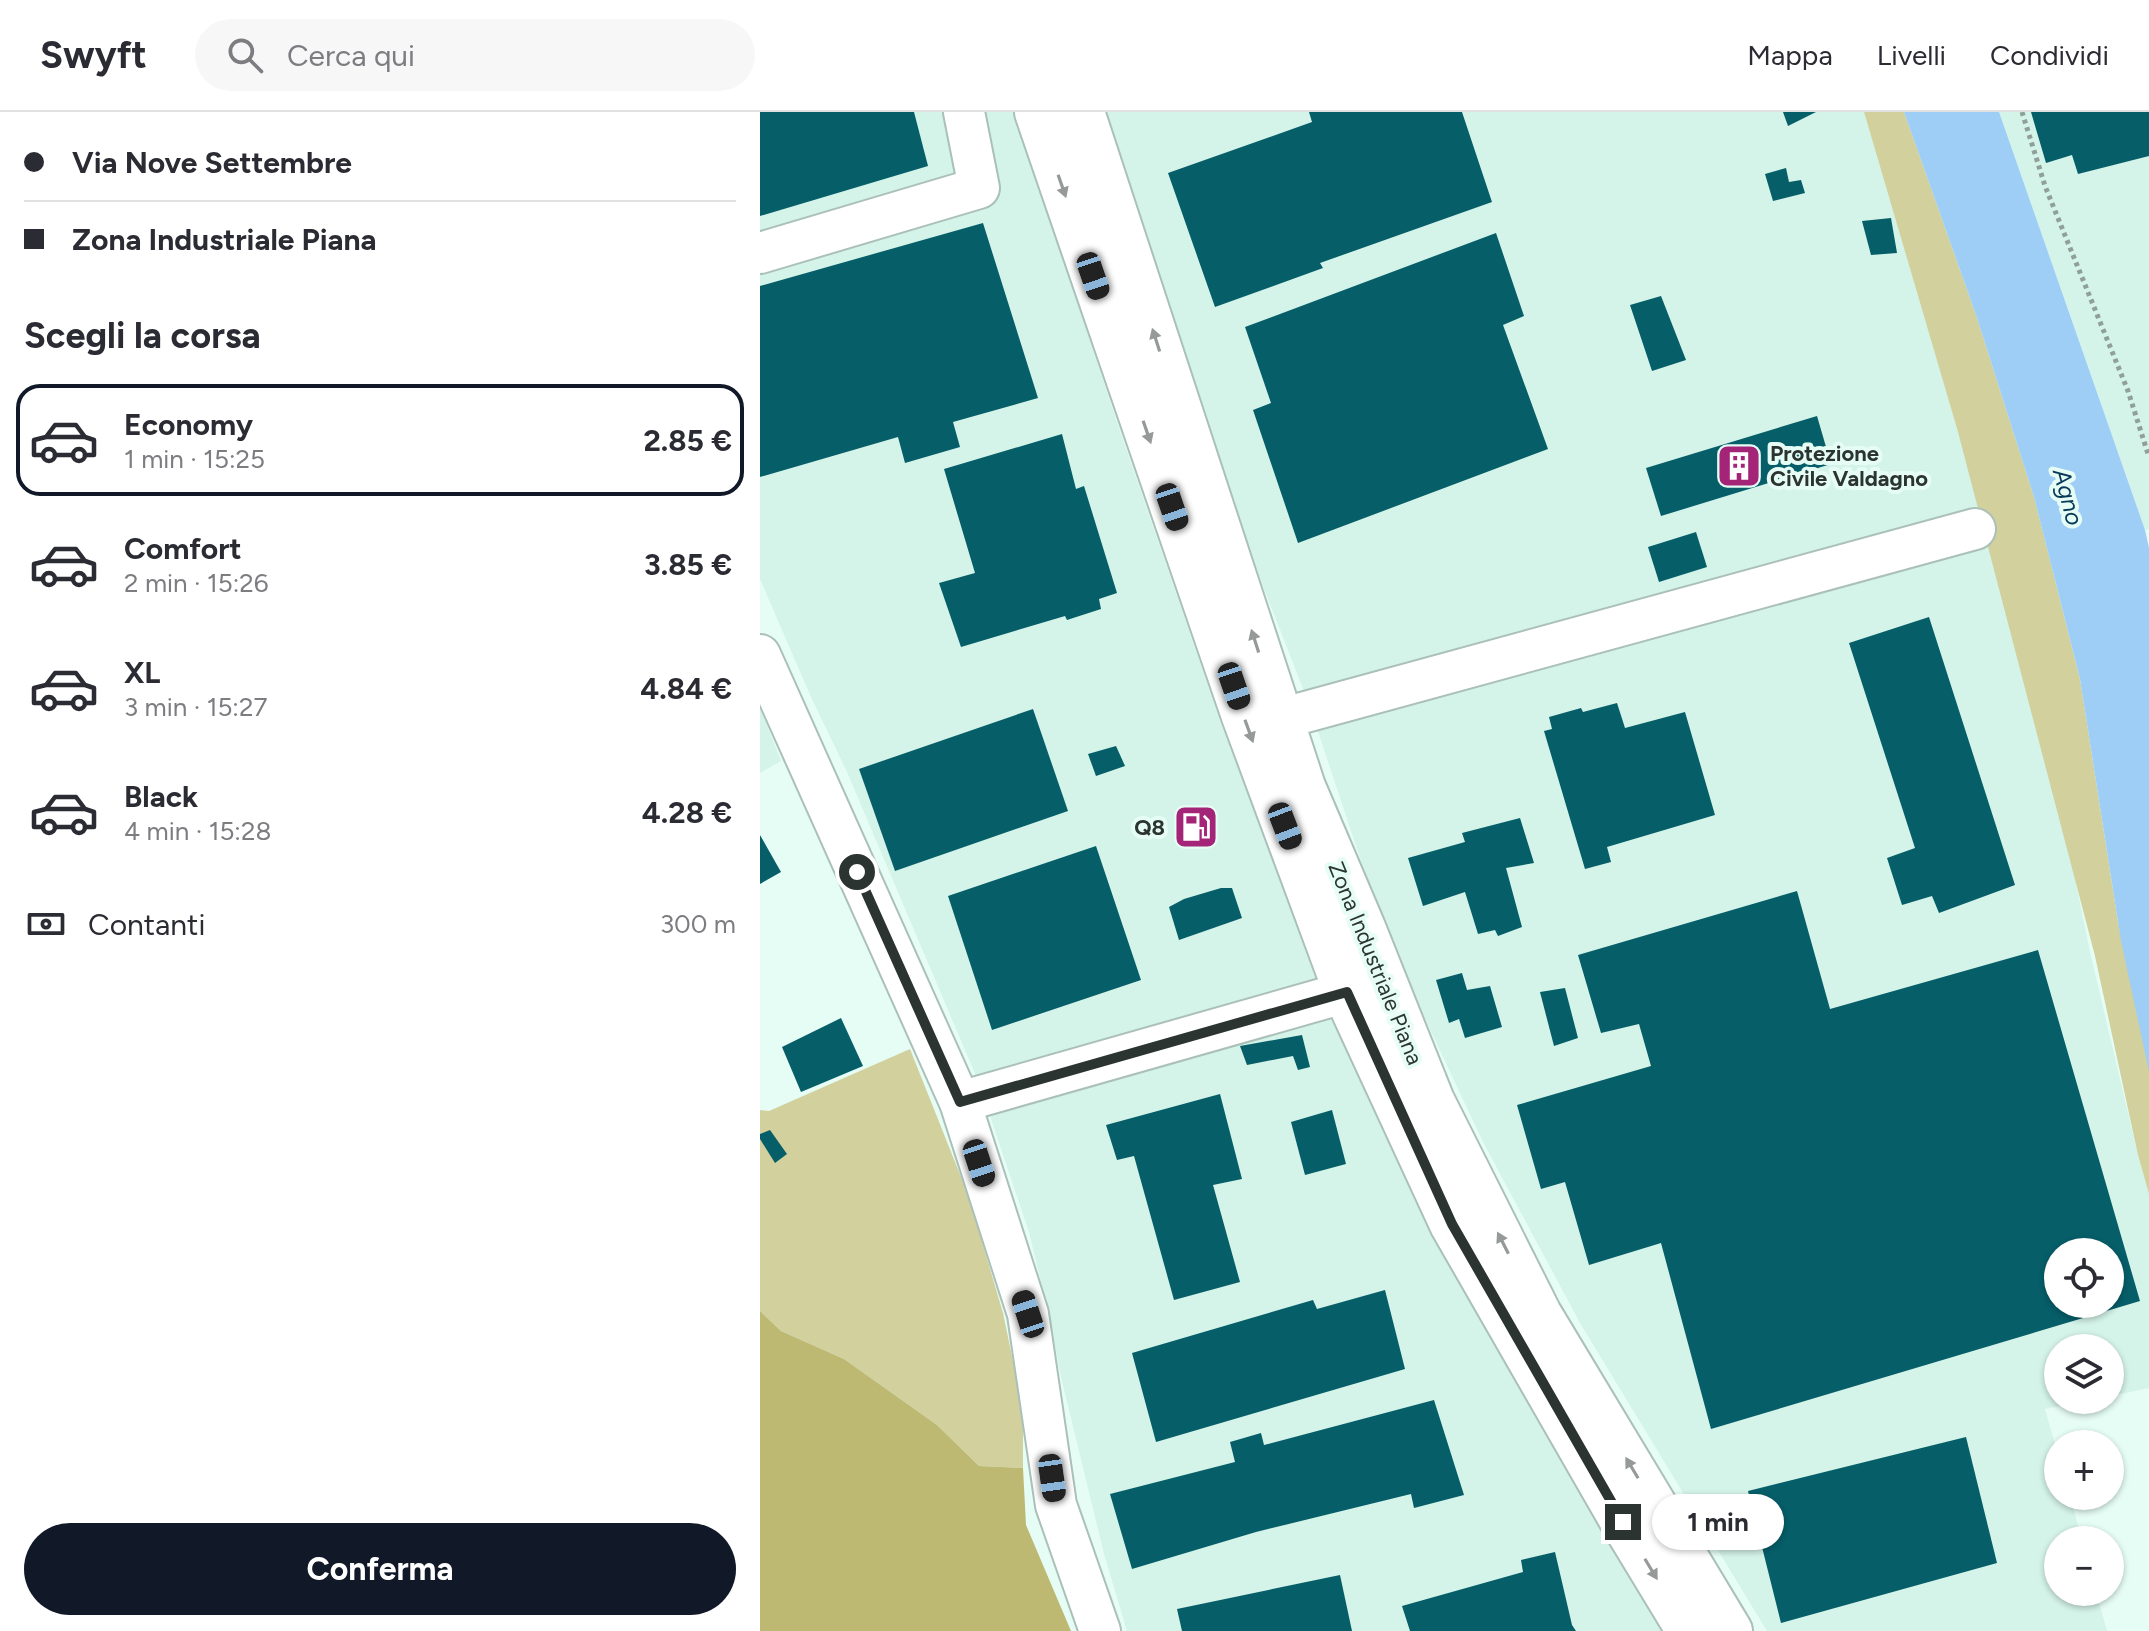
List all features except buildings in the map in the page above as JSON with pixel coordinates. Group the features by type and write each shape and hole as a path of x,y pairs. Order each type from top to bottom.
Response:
{"main road":[{"name":"Zona Industriale Piana","path":"1037,112 1244,716 1347,992 1452,1224 1615,1509 1689,1631"},
{"name":"Zona Industriale Piana","path":"1082,112 1303,787 1432,1101 1539,1314 1730,1631"}],"street":[{"path":"760,253 979,188 964,112"},
{"path":"1280,719 1975,529"},
{"path":"760,655 960,1102 1028,1314 1056,1505 1100,1631"},
{"path":"960,1102 1347,992"}],"path":[{"path":"2022,112 2045,186 2128,391 2149,457"}],"shaded area":[{"path":"760,112 1014,112 1223,729 1283,886 1372,1093 1453,1262 1545,1431 1673,1631 1127,1631 1104,1554 1029,1232 979,1083 847,772 760,579"},
{"path":"1100,112 1864,112 2035,683 2090,952 2149,1194 2149,1388 2124,1393 2124,1334 2044,1334 2044,1414 2051,1430 2044,1430 2044,1510 2074,1510 2078,1526 2044,1526 2044,1606 2100,1606 2107,1631 1767,1631 1580,1323 1483,1142 1397,959 1309,704 1261,581"},
{"path":"1864,112 1904,112 1976,315 2034,497 2080,679 2118,922 2149,1069 2149,1194 2095,956 1958,432"},
{"path":"1999,112 2149,112 2149,529 2145,530"},
{"path":"760,707 781,761 760,773"},
{"path":"910,1049 969,1197 1003,1313 1023,1409 1023,1468 979,1466 937,1425 844,1359 781,1331 760,1311 760,1110 769,1111"},
{"path":"760,1311 781,1331 844,1359 937,1425 979,1466 1023,1468 1026,1525 1071,1631 760,1631"}],"water":[{"name":"Agno","path":"1904,112 1999,112 2145,530 2149,548 2149,1072 2121,941 2080,679 2034,497 1976,315"}],"place":[{"name":"Protezione Civile Valdagno","path":"1739,466"},
{"name":"Q8","path":"1196,827"}],"route":[{"path":"857,872 960,1102 1347,992 1452,1224 1623,1522"}]}
